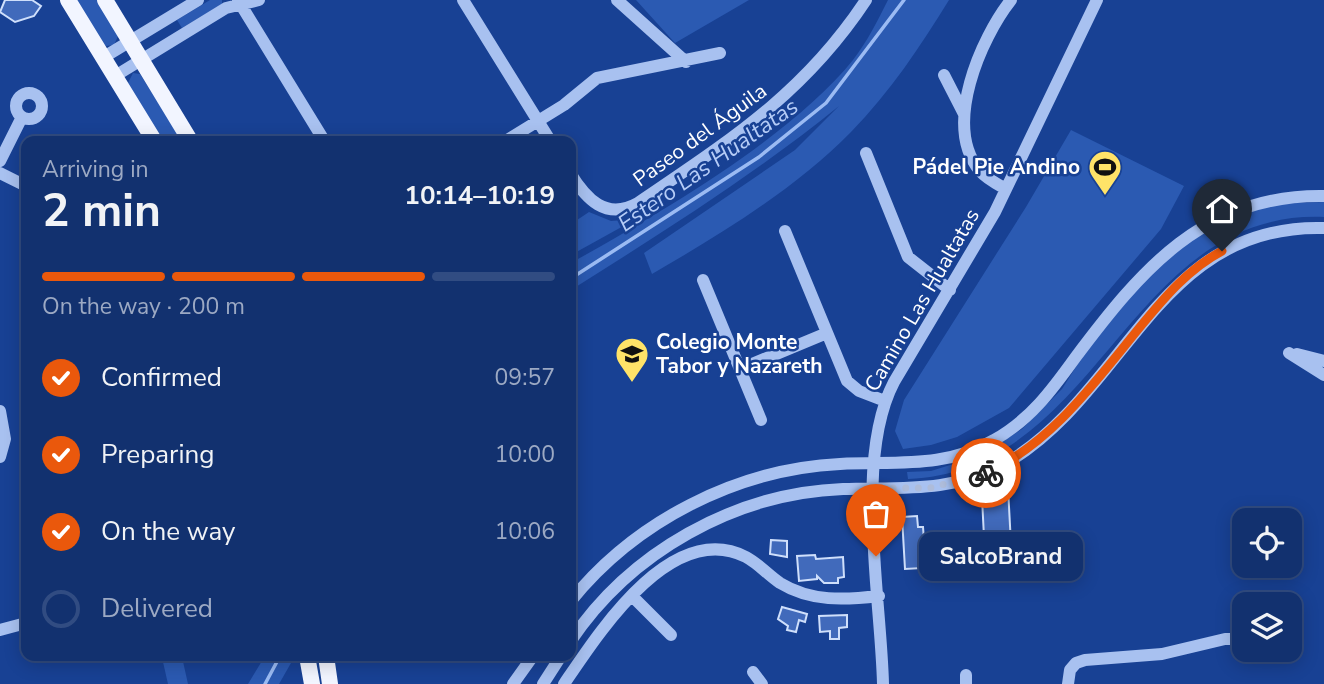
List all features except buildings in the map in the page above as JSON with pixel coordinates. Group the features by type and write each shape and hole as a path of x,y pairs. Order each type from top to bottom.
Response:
{"main road":[{"path":"68,0 151,136"},
{"path":"104,0 187,136"},
{"path":"308,661 312,684"},
{"path":"327,661 330,684"}],"street":[{"path":"104,57 198,0"},
{"path":"115,76 226,8 239,2 259,0"},
{"path":"463,0 547,136"},
{"path":"617,0 686,62"},
{"name":"Paseo del Águila","path":"576,182 585,196 596,205 615,210 638,203 779,103 821,61 866,0"},
{"path":"1006,189 977,168 969,146 965,114 972,75 986,38 1011,0"},
{"name":"Camino Las Hualtatas","path":"883,684 873,463 885,401 1006,189 1097,0"},
{"path":"239,2 321,136"},
{"path":"514,136 576,97 597,78 720,53"},
{"path":"965,114 946,78 972,75"},
{"path":"0,161 23,117"},
{"path":"866,153 908,257 950,290"},
{"path":"0,173 21,184"},
{"path":"576,596 629,545 662,521 713,494 793,469 940,461 996,439 1042,402 1139,279 1175,244 1206,223 1246,206 1291,197 1324,196"},
{"path":"576,634 625,579 658,552 694,530 777,498 825,490 920,489 942,486 974,478 1006,463 1034,445 1058,423 1165,298 1204,262 1231,246 1264,235 1302,228 1324,228"},
{"path":"785,231 850,385 885,401"},
{"path":"703,280 761,421"},
{"path":"740,369 827,332"},
{"path":"1324,361 1289,352 1324,375"},
{"path":"0,411 5,439 0,457"},
{"path":"569,682 595,637 632,596 675,562 695,552 711,550 743,556 780,583 803,594 841,599 879,596"},
{"path":"632,596 671,635"},
{"path":"0,630 21,624"},
{"path":"1068,684 1070,670 1081,661 1161,654 1232,639"},
{"path":"513,684 529,661"},
{"path":"543,684 558,661"},
{"path":"753,672 762,684"}],"shaded area":[{"path":"75,0 98,0 118,36 114,45 106,46 101,42"},
{"path":"210,0 222,0 222,4 182,28 177,20"},
{"path":"636,0 749,0 675,43"},
{"path":"888,0 949,0 916,52 865,117 806,173 756,209 652,274 644,253 795,150 839,106 741,179 576,287 576,260 682,198 759,146 826,89 853,60"},
{"path":"133,73 140,74 179,136 157,136 127,85"},
{"path":"1071,130 1184,186 1161,229 1009,408 957,437 931,445 903,449 895,431 904,400 1026,207"},
{"path":"1324,202 1324,217 1258,226 1203,253 1157,294 1073,390 1027,434 973,465 908,479 907,472 931,471 982,455 1022,429 1062,389 1086,351 1142,283 1169,255 1215,225 1269,204"},
{"path":"589,212 611,221 636,219 576,252 576,221"},
{"path":"183,661 188,684 168,684 163,662"},
{"path":"262,661 292,661 279,684 248,684"}],"waterway":[{"name":"Estero Las Hualtatas","path":"576,275 759,157 826,103 904,0"},
{"name":"Estero Las Hualtatas","path":"265,684 277,661"}],"way so far":[{"path":"876,556 873,488 930,488 986,473"}],"place":[{"name":"Pádel Pie Andino","path":"1105,197"},
{"name":"Colegio Monte Tabor y Nazareth","path":"632,384"},
{"name":"SalcoBrand","path":"876,556"}],"route":[{"path":"986,473 1025,451 1058,423 1181,281 1222,251"}]}
